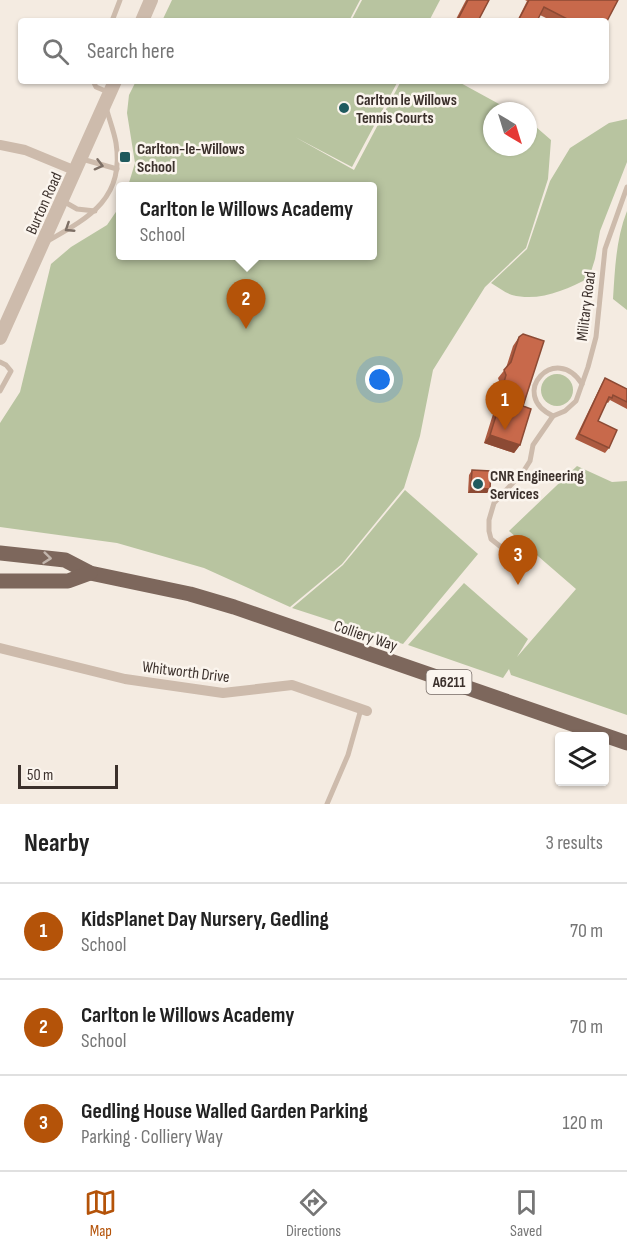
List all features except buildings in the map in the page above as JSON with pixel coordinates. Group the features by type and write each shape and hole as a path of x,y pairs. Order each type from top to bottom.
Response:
{"main road":[{"name":"Colliery Way","path":"0,553 65,560 90,573 190,594 234,607 346,648 627,743"},
{"name":"Colliery Way","path":"0,581 68,581 90,573"}],"street":[{"path":"143,18 151,0"},
{"name":"Burton Road","path":"0,338 110,92"},
{"path":"0,145 78,165"},
{"name":"Whitworth Drive","path":"0,648 124,679 223,693 292,685 364,710"}],"lane":[{"path":"113,18 120,0"},
{"path":"43,244 95,211 109,194 117,169 116,141 110,124 110,92 96,87 94,84"},
{"path":"78,165 117,169"},
{"name":"Military Road","path":"501,547 492,539 489,531 489,520 494,503 523,472 530,461 533,445 553,416 565,411 576,401 582,384 596,337 605,249 627,187"},
{"path":"62,201 77,209 95,211"},
{"path":"0,362 6,365 11,372 0,391"},
{"path":"553,416 542,411 534,397 535,383 540,376 547,370 567,368 576,374 582,384"},
{"path":"327,804 364,710"}],"green space":[{"path":"172,0 360,0 351,18 163,18"},
{"path":"362,0 440,0 431,18 353,18"},
{"path":"134,84 396,84 352,167 295,137 354,170 399,84 462,84 496,102 483,102 483,156 537,156 537,128 551,140 548,179 526,248 485,287 433,370 420,436 404,488 342,564 290,607 204,568 117,543 0,527 0,423 20,392 51,264 71,247 107,225 116,212 116,260 377,260 377,182 129,182 135,163 127,113 129,95"},
{"path":"627,119 627,162 600,231 589,278 552,294 532,297 512,295 491,283 527,249 550,181 570,148 609,123"},
{"path":"627,211 627,310 613,299 618,243"},
{"path":"557,374 568,379 573,390 568,401 557,406 546,401 541,390 546,379"},
{"path":"577,466 612,482 627,481 627,715 511,675 509,669 503,678 408,645 464,583 528,639 517,657 576,589 509,531"},
{"path":"405,490 478,554 403,644 292,608 343,565"}],"place":[{"name":"Carlton le Willows Tennis Courts","path":"344,108"},
{"name":"Carlton-le-Willows School","path":"125,157"},
{"name":"Carlton le Willows Academy","path":"246,329"},
{"name":"KidsPlanet Day Nursery, Gedling","path":"505,430"},
{"name":"CNR Engineering Services","path":"478,484"},
{"name":"Gedling House Walled Garden Parking","path":"518,585"}]}
